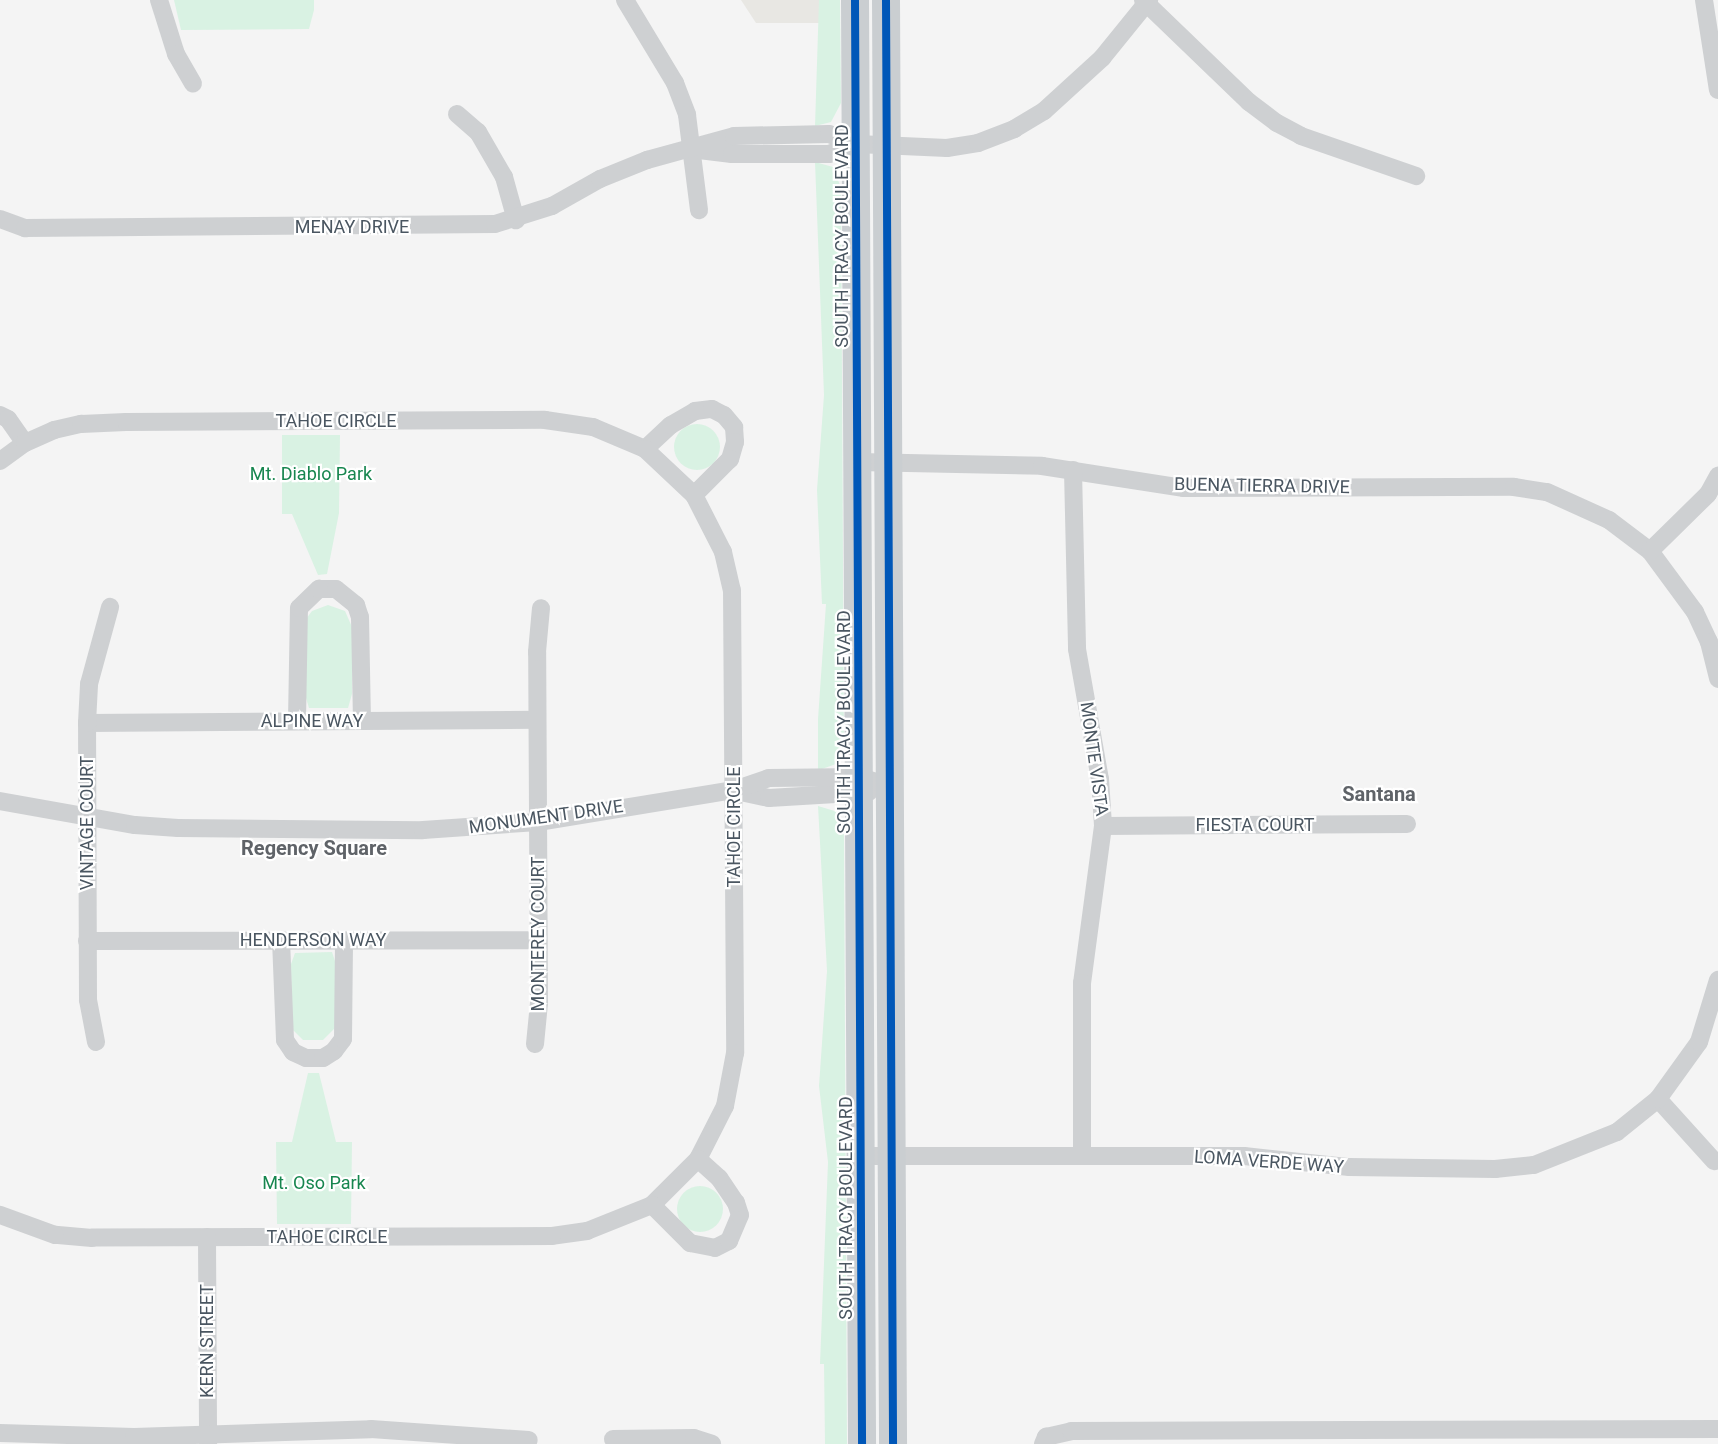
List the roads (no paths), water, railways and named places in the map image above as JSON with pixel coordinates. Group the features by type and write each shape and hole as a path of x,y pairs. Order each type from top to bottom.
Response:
{"main road":[{"name":"SOUTH TRACY BOULEVARD","path":"855,0 862,1444"},
{"path":"886,0 893,1444"}],"street":[{"path":"159,0 176,54 193,84"},
{"path":"625,0 675,82 687,115 699,210"},
{"path":"1704,0 1718,90"},
{"path":"1146,1 1249,102 1276,123 1301,135 1416,176"},
{"name":"MENAY DRIVE","path":"0,219 25,228 444,226 516,220 552,206 600,179 734,136 829,134 857,144 947,148 978,143 1014,129 1044,111 1102,58 1146,1"},
{"path":"457,114 478,132 504,177 516,220"},
{"path":"645,449 671,425 695,411 712,409 724,415 734,427 735,442 730,459 694,495"},
{"path":"0,415 8,419 25,443"},
{"name":"TAHOE CIRCLE","path":"0,461 25,443 81,424 126,422 506,420 570,422 621,437 645,449 694,495 723,552 732,590 735,1053 725,1106 698,1159 652,1205 587,1231 552,1236 55,1235 1,1219"},
{"name":"BUENA TIERRA DRIVE","path":"858,462 1074,470 1184,488 1514,487 1547,492 1579,504 1609,520 1650,551 1695,612 1709,642 1718,679"},
{"name":"MONTE VISTA","path":"1074,470 1077,649 1100,779 1103,826 1082,983 1082,1156"},
{"path":"1650,551 1708,494 1718,476"},
{"path":"297,721 299,608 319,590 336,589 357,605 360,618 362,721"},
{"name":"VINTAGE COURT","path":"96,1042 88,1000 87,723 89,684 110,607"},
{"name":"MONTEREY COURT","path":"535,1044 538,940 537,720 541,608"},
{"name":"ALPINE WAY","path":"87,723 537,720"},
{"name":"MONUMENT DRIVE","path":"0,801 135,825 222,829 423,830 538,822 734,790 769,778 859,786 891,786"},
{"name":"FIESTA COURT","path":"1103,826 1407,824"},
{"path":"281,940 285,1040 292,1052 306,1058 322,1058 334,1051 343,1039 344,940"},
{"name":"HENDERSON WAY","path":"87,941 538,940"},
{"name":"LOMA VERDE WAY","path":"861,1156 1244,1156 1349,1167 1495,1169 1534,1165 1590,1145 1626,1126 1658,1099 1699,1042 1718,980"},
{"path":"1658,1099 1714,1161"},
{"path":"652,1205 690,1243 715,1248 729,1241 737,1228 736,1203 719,1178 698,1159"},
{"name":"KERN STREET","path":"207,1237 208,1439"},
{"path":"0,1433 208,1439 371,1429 529,1440"},
{"path":"1045,1441 1071,1431 1556,1437 1718,1429"},
{"path":"613,1439 693,1438 711,1444"}],"district":[{"name":"Santana","path":"1379,794"},
{"name":"Regency Square","path":"314,848"}],"park label":[{"name":"Mt. Diablo Park","path":"311,474"},
{"name":"Mt. Oso Park","path":"314,1183"}]}
